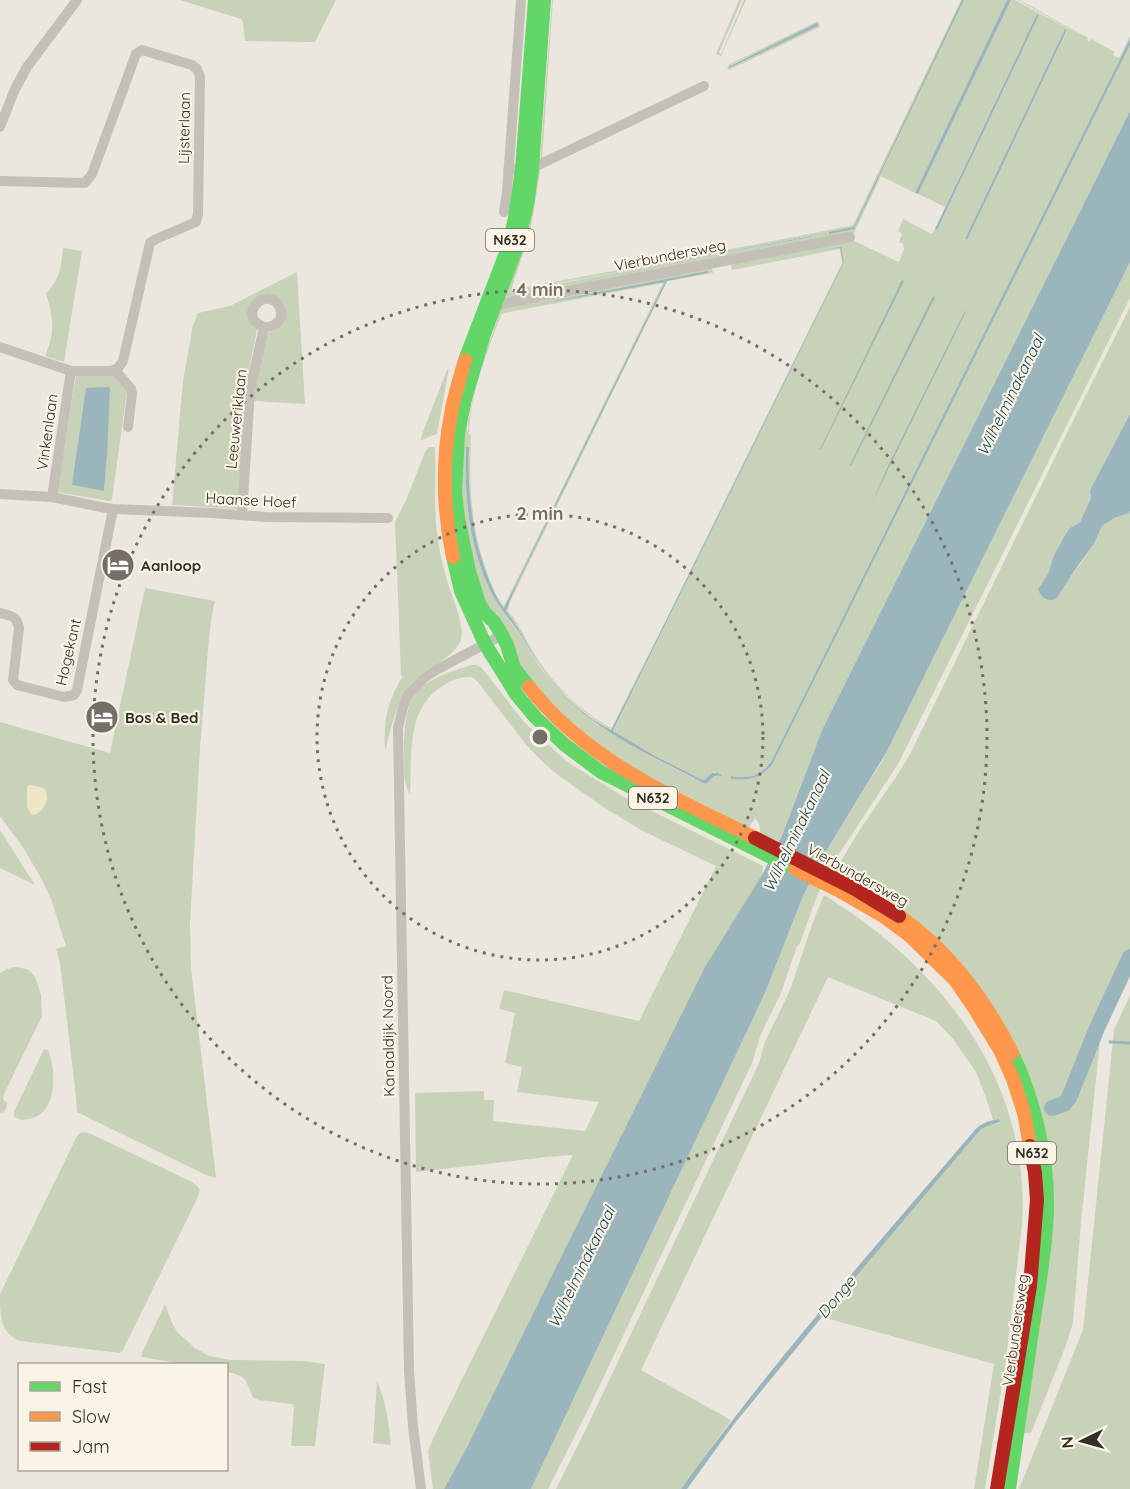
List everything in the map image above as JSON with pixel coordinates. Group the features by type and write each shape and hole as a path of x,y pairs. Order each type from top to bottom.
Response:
{"main road":[{"name":"Vierbundersweg","path":"521,169 535,0"},
{"name":"Vierbundersweg","path":"544,0 514,218 508,248 469,382 458,433 455,492 469,571 479,603 502,635 514,668 543,705 569,730 605,758 747,840"},
{"name":"Vierbundersweg","path":"490,307 465,358 451,411 446,450 446,511 461,591 485,644 516,694 536,718 565,745 601,772 840,886 883,916 910,936 955,980 974,1006 1000,1050 1024,1113 1035,1173 1036,1222 1011,1442 1009,1489"},
{"name":"Vierbundersweg","path":"997,1489 1011,1442"}],"street":[{"path":"0,127 15,89 27,67 77,0"},
{"name":"Vierbundersweg","path":"504,212 521,169 520,0"},
{"name":"Lijsterlaan","path":"0,182 86,183 92,174 136,54 142,50 192,65 197,69 200,76 196,222 150,243 123,361 115,370"},
{"path":"521,169 704,86"},
{"name":"Vierbundersweg","path":"490,307 850,237"},
{"name":"Leeuweriklaan","path":"242,515 250,391 264,327"},
{"path":"0,347 71,371 115,370 131,389 128,427"},
{"name":"Vinkenlaan","path":"52,497 71,371"},
{"name":"Haanse Hoef","path":"0,494 52,497 112,509 266,517 388,518"},
{"name":"Hogekant","path":"0,613 12,616 18,621 13,680 17,685 64,697 74,695 77,690 112,509"},
{"name":"Kanaaldijk Noord","path":"421,1489 409,1370 398,728 408,695 416,685 436,670 502,635"}],"green space":[{"path":"180,0 336,0 315,42 245,41 241,19"},
{"path":"552,0 542,159 540,161"},
{"path":"739,0 742,0 719,53 721,54 744,0 746,0 721,56 716,54"},
{"path":"961,0 867,202 964,0 1007,0 915,193 881,176 853,235 500,301 533,180 541,166 530,233 511,290 853,225","holes":["810,236 811,237 557,284"]},
{"path":"1011,0 1015,0 1086,38 1018,0 1020,0 1088,38 1089,42 1091,39 1115,52 1113,55 1119,58 1130,36 771,762 763,771 754,776 731,776 730,778 753,778 772,765 1130,45 1130,111 822,730 783,832 776,846 771,844 764,859 768,861 767,863 750,854 760,832 755,818 747,831 624,767 571,728 541,698 517,668 508,642 484,605 471,570 463,531 458,490 458,463 469,390 498,306 708,266 712,269 713,273 667,281 509,604 508,611 552,678 570,698 611,728 842,263 840,249 732,270 731,266 734,261 854,239 899,262 904,249 903,244 899,242 902,234 898,231 903,219 932,234 935,229 937,230 1039,15 1037,14 945,207 918,194","holes":["1066,29 967,240 965,239","902,281 903,281 840,409","663,283 504,606 491,584 477,536 472,502 471,435 469,434 476,388 501,315","934,296 934,297 850,466","965,312 966,312 907,430","499,315 483,360 468,421 468,432 467,423 468,410 489,339","801,348 613,732 703,780 714,772 722,775 713,777 705,784 641,751 601,725 564,695 540,666 495,599 478,560 467,504 466,447 469,447 469,490 478,550 484,569 502,607 505,607 556,503 506,611 552,680 579,707 610,730 636,681"]},
{"path":"818,21 820,27 729,70 727,67","holes":["817,24 818,26 729,68"]},
{"path":"63,248 82,251 64,362 45,356 52,325 46,294 59,273"},
{"path":"1130,262 1130,298 898,764 828,872 797,946 781,993 761,1034 752,1063 588,1410 548,1489 531,1489 765,993 803,896 825,853 882,761"},
{"path":"297,272 305,404 254,401 254,390 267,333 276,330 284,308 254,300 248,311 251,323 257,330 245,390 240,509 172,505 183,381 193,325 198,313 230,306"},
{"path":"1130,307 1130,414 1090,490 1091,498 1080,522 1070,528 1065,535 1054,555 1048,574 1038,589 1069,580 1094,544 1102,526 1130,511 1130,958 1099,1030 1101,1032 1073,1323 1031,1433 1023,1433 1047,1260 1002,1027 833,874 911,752"},
{"path":"449,368 437,434 421,441 422,434"},
{"path":"114,374 127,390 112,500 109,501 57,492 76,375","holes":["107,456 104,491 72,485"]},
{"path":"429,447 435,448 435,509 440,550 460,620 462,636 451,654 420,675 403,695 385,751 387,712 393,694 403,676 401,675 395,522"},
{"path":"145,588 215,601 209,638 200,748 190,924 191,968 216,1178 77,1112 60,963 56,949 66,946 51,899 40,876 0,816 0,722 110,753","holes":["30,785 44,788 47,798 43,807 40,812 31,814 27,806"]},
{"path":"471,665 481,667 524,722 566,761 624,797 763,866 762,875 468,1445 444,1489 433,1489 428,1451 573,1155 416,1172 415,1093 484,1091 484,1100 494,1100 493,1121 585,1131 599,1102 517,1092 522,1067 505,1063 515,1013 499,1009 504,990 639,1021 716,866 641,830 559,776 527,746 472,677 460,678 445,685 430,697 422,708 413,735 410,794 405,779 404,763 405,732 411,703 416,693 425,685 452,671"},
{"path":"0,830 35,885 0,868"},
{"path":"824,895 866,924 906,957 940,993 970,1032 994,1076 1011,1122 1021,1171 1022,1224 1006,1360 985,1489 974,1489 994,1364 822,1317 981,1129 1000,1123 998,1119 993,1120 976,1072 953,1039 936,1021 828,977 641,1370 731,1420 681,1489 556,1489 759,1063 765,1042 790,990"},
{"path":"15,967 27,969 36,979 41,995 42,1016 4,1094 3,1099 7,1104 2,1113 0,1112 0,973"},
{"path":"1130,995 1130,1489 1019,1489 1083,1330 1114,1030"},
{"path":"44,1049 48,1050 53,1068 51,1099 40,1114 32,1118 18,1119 14,1116 14,1112"},
{"path":"84,1132 192,1182 200,1190 120,1353 20,1341 8,1333 1,1316 0,1294 77,1136"},
{"path":"165,1304 178,1333 195,1348 209,1356 230,1360 303,1361 325,1364 315,1446 291,1446 293,1404 258,1400 253,1397 242,1377 228,1372 228,1363 177,1363 141,1357"},
{"path":"377,1381 387,1413 391,1445 373,1443"}],"sand":[{"path":"27,786 45,789 47,797 43,808 33,815 27,806"}],"water":[{"path":"964,0 854,229 829,234 829,232 854,227"},
{"path":"1007,0 1011,0 918,194 915,193"},
{"path":"1037,14 1039,15 937,230 935,229"},
{"path":"817,23 818,26 728,67"},
{"path":"1065,29 1067,30 967,240 965,239"},
{"path":"1130,39 1130,45 772,765 753,778 730,779 731,776 748,777 758,774 771,762"},
{"name":"Wilhelminakanaal","path":"1130,111 1130,262 886,753 825,853 803,896 765,993 531,1489 444,1489 705,967 762,875 783,833 822,730"},
{"path":"811,236 811,237 532,288"},
{"path":"841,247 844,262 613,731 655,756 703,780 712,773 722,775 713,777 705,784 632,746 593,720 611,730 843,263 840,248 827,249"},
{"path":"708,271 708,273 667,281 516,586 506,611 547,674 541,667 518,631 495,599 484,577 473,541 467,503 466,447 469,447 469,488 478,548 484,568 504,608 665,282 533,305"},
{"path":"902,280 904,281 820,449"},
{"path":"933,296 935,297 851,466 850,465"},
{"path":"966,312 871,504 890,462"},
{"path":"110,387 104,491 72,485 86,388"},
{"path":"1130,414 1130,511 1102,526 1094,544 1056,599 1045,598 1038,589 1048,574 1054,555 1065,535 1070,528 1080,522 1091,498 1090,490"},
{"path":"999,1119 1000,1122 981,1129 735,1423 687,1489 681,1489 787,1352 974,1131 985,1123"}],"waterway":[{"name":"Donge","path":"1052,1108 1064,1104 1069,1098 1097,1028 1130,957"},
{"path":"1110,1042 1130,1043"}],"traffic: fast":[{"path":"465,360 508,248 515,218 522,169 535,0"},
{"path":"529,687 514,668 502,635 479,603 469,571 455,492 458,433 465,399 484,334 516,249 527,205 532,168 544,0"},
{"path":"453,557 461,591 485,644 516,694 536,718 565,745 601,772 795,869"},
{"path":"1009,1489 1041,1270 1047,1208 1045,1169 1038,1129 1027,1089 1012,1053"}],"traffic: slow":[{"path":"453,557 447,521 446,450 452,407 465,360"},
{"path":"529,687 552,713 604,756 663,792 755,838"},
{"path":"795,869 883,916 910,936 955,980 1000,1050 1013,1079 1024,1113 1030,1146"},
{"path":"899,916 950,960 978,995 1012,1053"}],"traffic: jam":[{"path":"755,838 855,889 899,916"},
{"path":"997,1489 1030,1286 1037,1200 1030,1146"}],"place":[{"name":"Aanloop","path":"118,565"},
{"name":"Bos & Bed","path":"102,717"}]}
